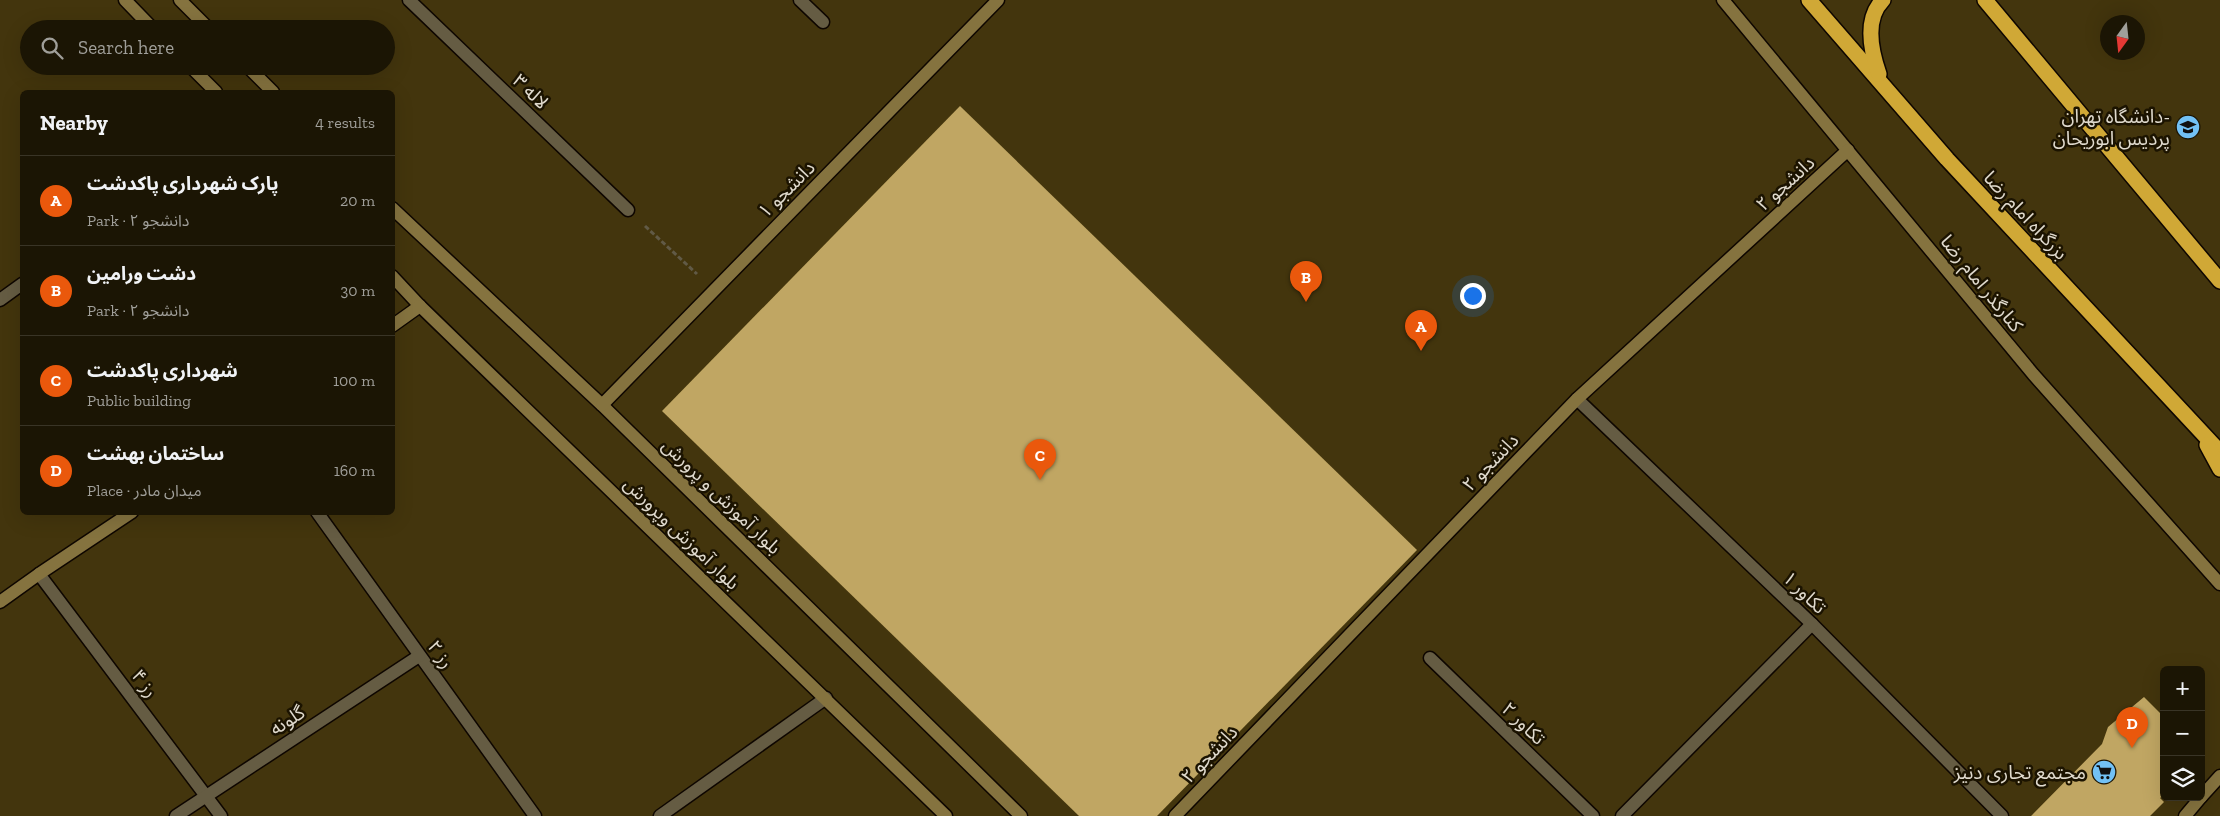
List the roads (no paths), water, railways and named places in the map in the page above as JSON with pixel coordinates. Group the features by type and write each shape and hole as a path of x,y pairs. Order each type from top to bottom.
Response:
{"highway":[{"name":"بزرگراه امام رضا","path":"1809,0 1947,159 2220,452"},
{"path":"1882,82 1873,55 1871,29 1877,7 1884,0"},
{"path":"1985,1 2220,281"},
{"path":"2198,429 2220,469"}],"street":[{"path":"125,0 144,20"},
{"path":"180,0 200,20"},
{"name":"لاله ۳","path":"409,0 628,210"},
{"path":"800,0 823,22"},
{"name":"دانشجو ۱","path":"602,405 713,289 998,0"},
{"name":"کنارگذر امام رضا","path":"1722,0 2033,374 2220,584"},
{"path":"199,75 214,90"},
{"path":"256,75 271,90"},
{"name":"دانشجو ۲","path":"1175,816 1577,399 1848,150"},
{"name":"بلوار آموزش و پرورش","path":"395,211 602,405 1021,816"},
{"name":"بلوار آموزش وپرورش","path":"395,279 420,306 946,816"},
{"path":"0,300 20,285"},
{"path":"395,324 420,306"},
{"name":"تکاور ۱","path":"1577,399 1812,624 2002,816"},
{"path":"0,602 128,515"},
{"name":"رز ۲","path":"319,515 536,816"},
{"name":"رز ۴","path":"39,574 221,816"},
{"path":"1622,816 1812,624"},
{"name":"گلونه","path":"176,816 419,656"},
{"name":"تکاور ۲","path":"1430,658 1592,816"},
{"path":"660,816 826,698"},
{"path":"2205,793 2220,776"},
{"path":"2184,816 2197,801"}],"place":[{"name":"دانشگاه تهران- پردیس ابوریحان","path":"2188,127"},
{"name":"دشت ورامین","path":"1306,302"},
{"name":"پارک شهرداری پاکدشت","path":"1421,351"},
{"name":"شهرداری پاکدشت","path":"1040,480"},
{"name":"ساختمان بهشت","path":"2132,748"},
{"name":"مجتمع تجاری دنیز","path":"2104,772"}]}
